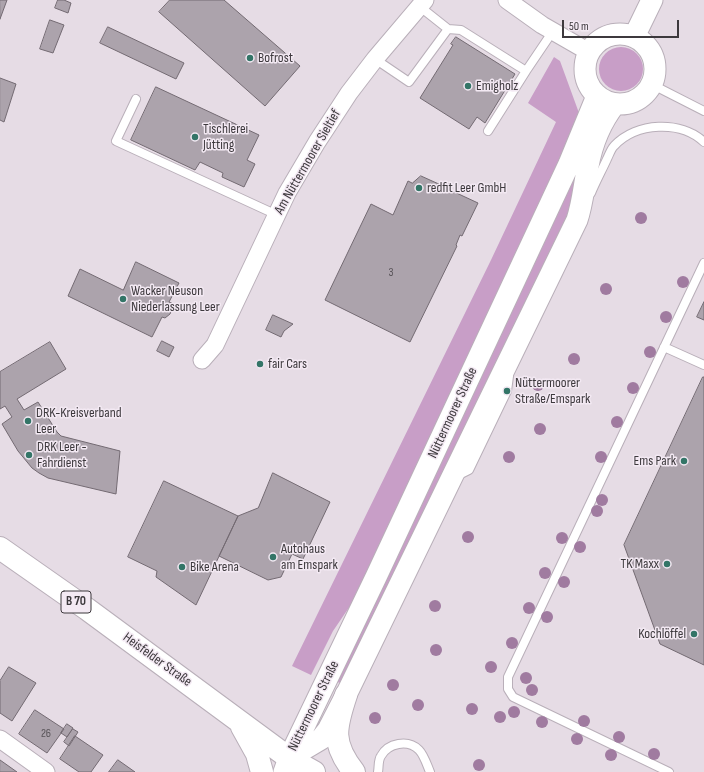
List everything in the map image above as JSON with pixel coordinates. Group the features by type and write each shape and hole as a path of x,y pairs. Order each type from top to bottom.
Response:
{"main road":[{"name":"Heisfelder Straße","path":"0,548 94,614 238,720 286,765 314,772"},
{"path":"346,695 338,723 338,740 339,748 354,772"},
{"name":"B 70","path":"238,720 257,754 262,772"}],"street":[{"path":"508,0 553,31 589,52"},
{"path":"634,37 652,0"},
{"name":"Am Nüttermoorer Sieltief","path":"202,360 216,345 287,192 348,93 422,3"},
{"path":"618,34 634,37 648,48 654,60 655,72 651,84 646,92 638,99 624,104 606,100 588,82 585,71 586,59 589,52 597,43 612,35 618,34"},
{"name":"Nüttermoorer Straße","path":"286,765 321,738 328,730 577,220 582,203 591,154 599,131 608,113 606,100"},
{"name":"Nüttermoorer Straße","path":"286,765 563,178 606,100"},
{"path":"0,740 46,772"}],"lane":[{"path":"422,3 448,29 462,30 526,71"},
{"path":"375,59 409,82 448,29"},
{"path":"488,131 553,31"},
{"path":"651,84 704,111"},
{"path":"136,100 116,141 277,215"},
{"name":"Nüttermoorer Straße","path":"577,220 614,146 625,137 645,128 678,127 696,134 704,142"},
{"path":"669,772 513,697 508,689 508,677 704,263"},
{"path":"664,347 704,365"},
{"path":"378,772 380,757 388,748 400,743 417,748 422,753 430,772"}],"shaded area":[{"path":"617,47 625,47 630,48 637,53 642,60 642,78 637,85 630,90 617,91 609,88 602,81 599,73 599,65 602,57 609,50"},
{"path":"554,57 560,61 579,113 583,117 363,587 333,631 311,675 292,666 491,260 556,122 528,103"},
{"path":"576,163 576,206 345,685 335,681"}],"building":[{"path":"0,0 7,0 0,19"},
{"path":"58,0 64,0 71,3 68,13 55,8"},
{"name":"Bofrost","path":"170,0 224,0 300,66 265,106 159,12"},
{"path":"50,20 64,25 53,53 40,49"},
{"path":"108,27 184,63 176,79 100,43"},
{"name":"Emigholz","path":"456,37 515,74 485,123 477,117 469,129 420,98 453,45 451,44"},
{"path":"0,78 16,84 4,122 0,120"},
{"name":"Tischlerei Jütting","path":"156,87 259,135 247,160 255,164 244,187 222,177 223,173 200,162 195,170 131,140"},
{"path":"421,176 441,185 448,183 450,190 478,203 462,236 460,235 456,245 457,246 410,342 325,300 371,204 393,215 408,181 412,183"},
{"name":"Wacker Neuson Niederlassung Leer","path":"136,262 179,283 169,302 172,303 170,314 165,318 162,317 152,337 68,296 80,269 123,290"},
{"path":"704,302 704,320 697,317"},
{"path":"273,315 293,324 284,331 281,337 266,330"},
{"path":"162,341 174,347 169,357 157,351"},
{"name":"DRK-Kreisverband Leer","path":"50,342 66,369 17,399 24,410 38,402 61,436 120,451 116,494 48,478 39,473 32,468 18,451 2,424 12,417 5,406 0,409 0,372"},
{"name":"Ems Park","path":"703,377 704,665 660,644 624,545"},
{"path":"273,473 330,502 303,559 292,554 281,577 268,580 219,556 238,516 258,508"},
{"path":"164,481 238,516 196,605 156,577 157,571 128,557"},
{"path":"9,667 36,683 12,721 0,713 0,681"},
{"path":"35,710 64,729 47,753 19,734"},
{"path":"67,724 73,728 67,737 61,733"},
{"path":"73,729 78,732 69,746 64,742"},
{"path":"75,736 103,755 91,772 79,772 60,759"},
{"path":"0,760 17,772 0,772"},
{"path":"118,760 135,772 109,772"}],"place":[{"name":"Bofrost","path":"250,58"},
{"name":"Emigholz","path":"468,86"},
{"name":"Tischlerei Jütting","path":"195,137"},
{"name":"redfit Leer GmbH","path":"419,188"},
{"name":"Wacker Neuson Niederlassung Leer","path":"123,299"},
{"name":"fair Cars","path":"260,364"},
{"name":"Nüttermoorer Straße/Emspark","path":"507,391"},
{"name":"DRK-Kreisverband Leer","path":"28,421"},
{"name":"DRK Leer - Fahrdienst","path":"29,455"},
{"name":"Ems Park","path":"684,461"},
{"name":"Autohaus am Emspark","path":"273,557"},
{"name":"TK Maxx","path":"667,564"},
{"name":"Bike Arena","path":"182,567"},
{"name":"Kochlöffel","path":"694,634"}]}
